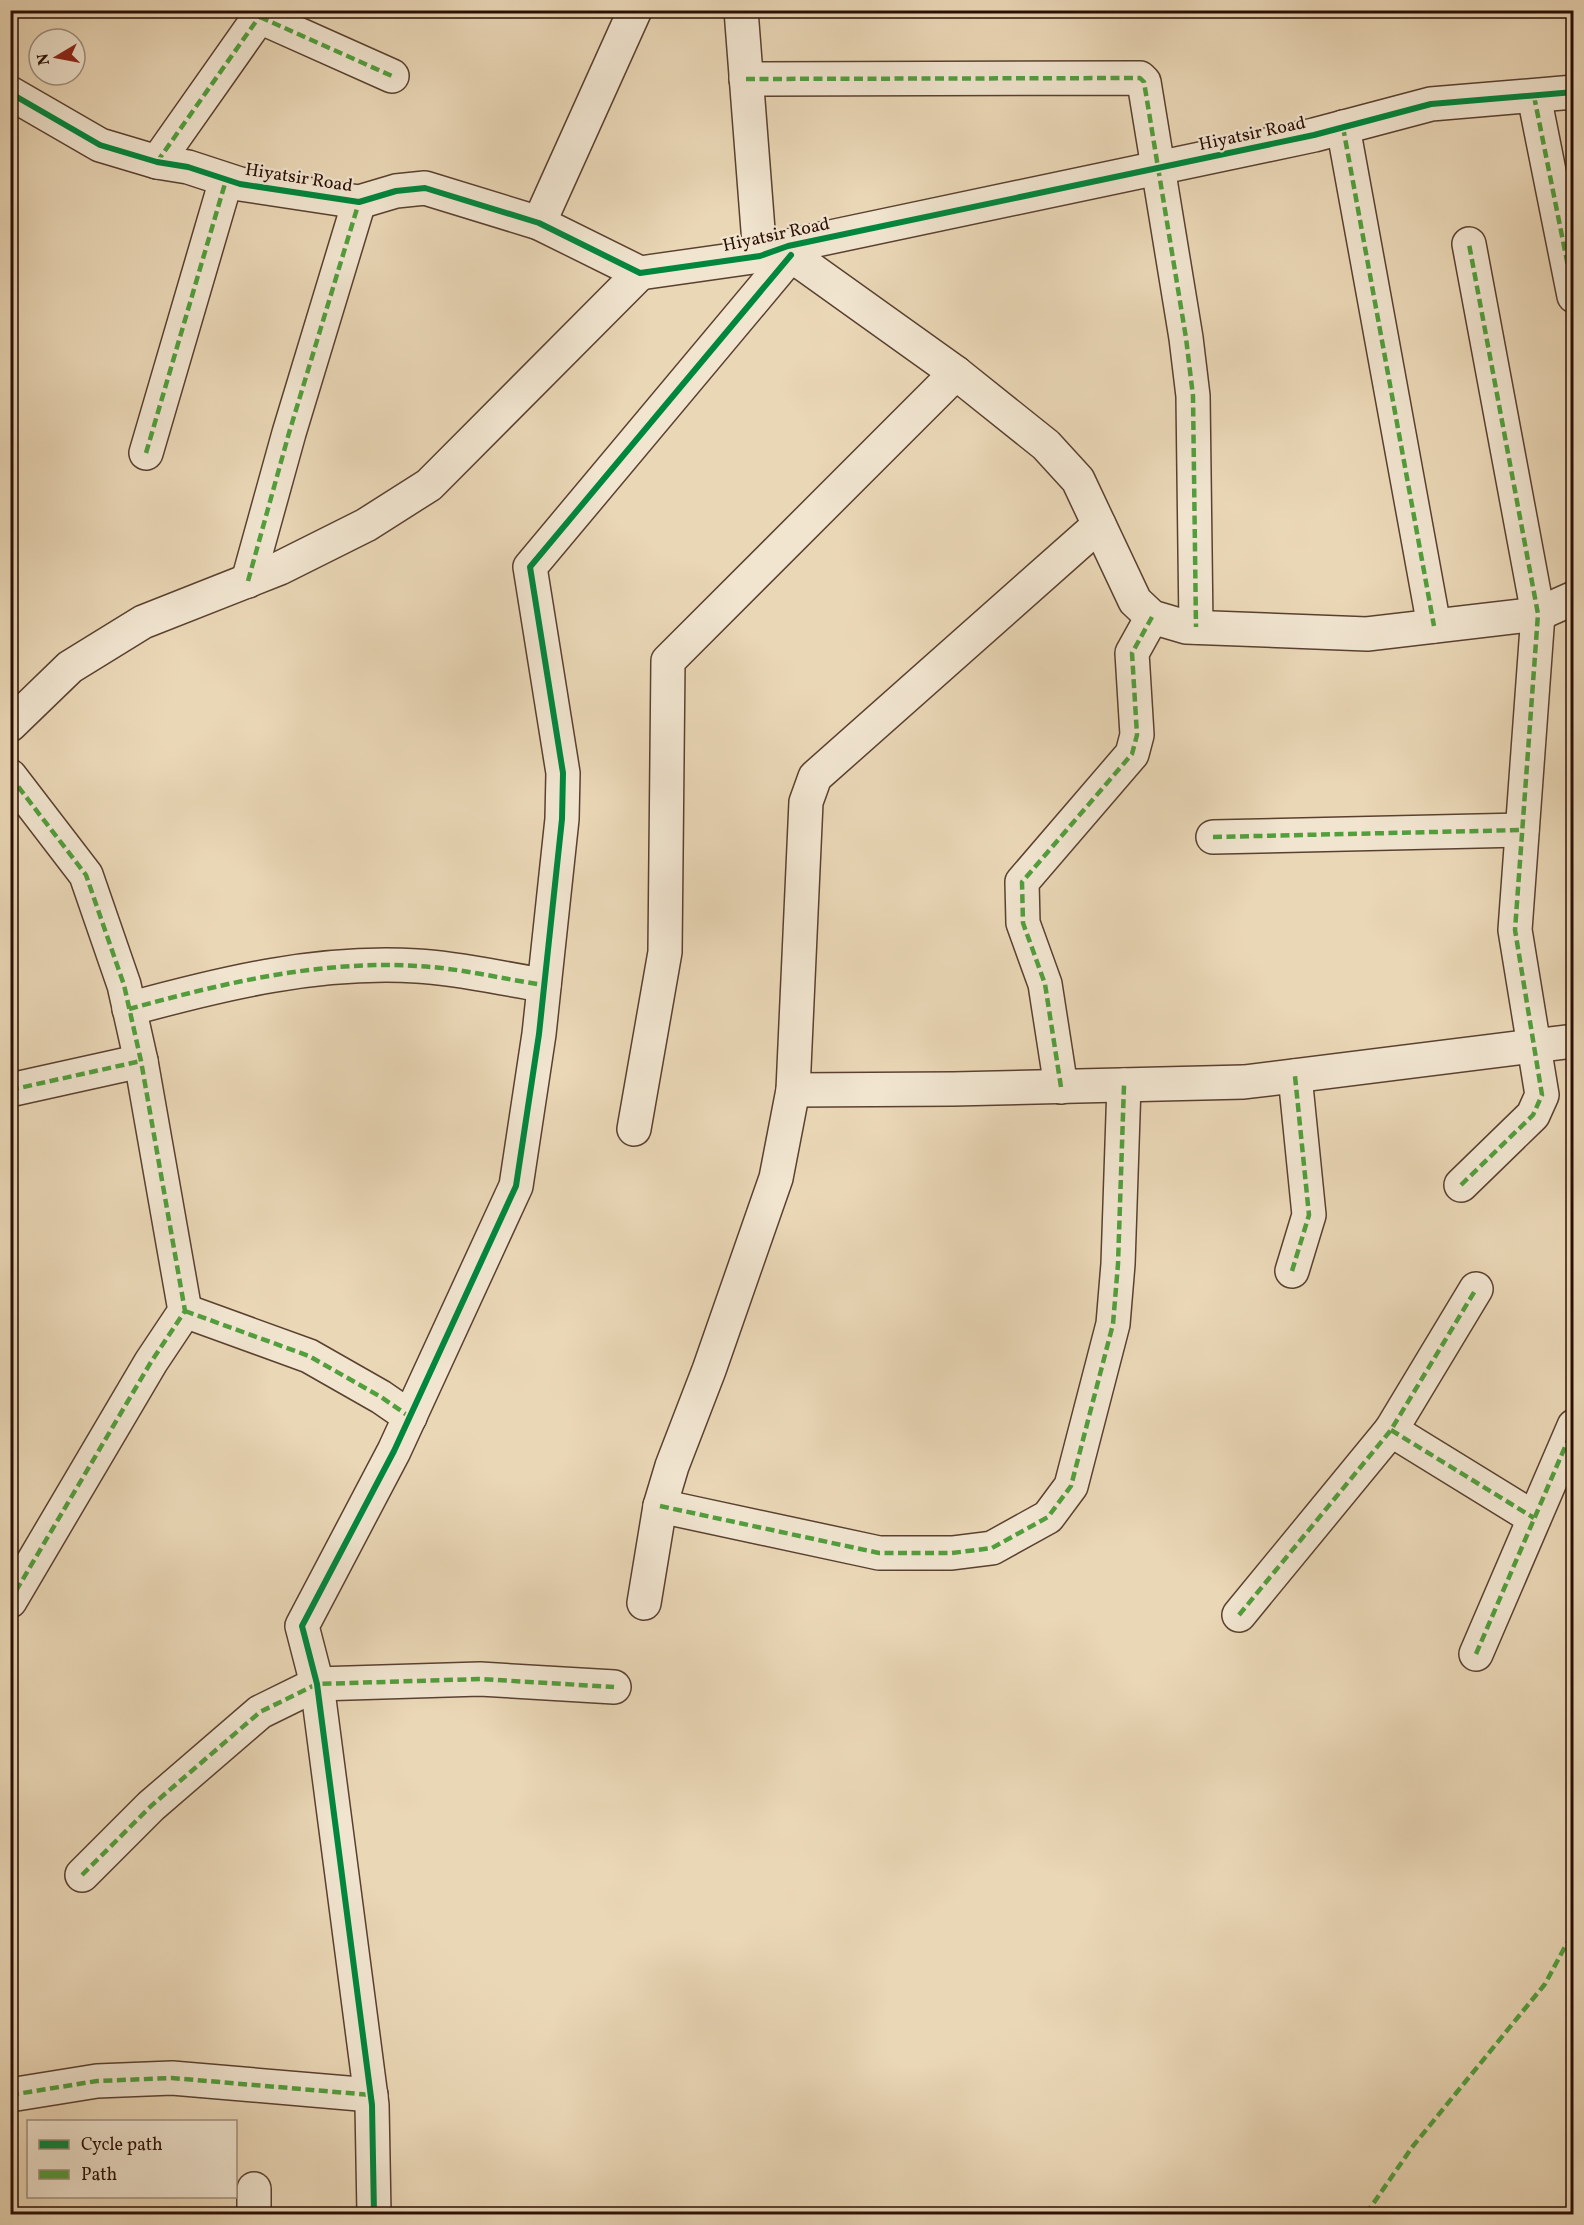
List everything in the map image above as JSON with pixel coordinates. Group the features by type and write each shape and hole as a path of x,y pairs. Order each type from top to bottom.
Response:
{"street":[{"path":"540,223 635,10"},
{"path":"741,10 746,79 780,252 956,374 1046,446 1078,480 1135,601 1152,617 1196,627 1367,634 1538,614 1574,598"},
{"path":"158,162 262,14 392,76"},
{"path":"746,79 1140,78 1144,82 1186,338 1192,396 1196,627"},
{"name":"Hiyatsir Road","path":"10,93 100,145 158,162 188,167 240,184 359,202 396,191 425,188 540,223 640,273 780,252 1343,127 1431,104 1574,92"},
{"path":"1534,96 1574,296"},
{"path":"1343,127 1434,626"},
{"path":"146,453 226,180"},
{"path":"249,581 290,433 359,202"},
{"path":"1461,1185 1533,1115 1542,1095 1532,1046 1515,930 1538,614 1469,244"},
{"path":"374,2214 375,2174 371,2095 314,1675 302,1626 410,1417 516,1186 544,985 562,819 563,773 530,567 780,252"},
{"path":"10,725 70,667 143,622 249,581 366,525 429,484 640,273"},
{"path":"634,1129 665,952 668,661 956,374"},
{"path":"644,1604 660,1506 776,1178 793,1090 806,802 815,777 1099,525"},
{"path":"1061,1087 1045,984 1023,923 1022,882 1132,754 1137,735 1132,653 1152,617"},
{"path":"10,776 86,874 124,985 141,1061 185,1311 151,1362 10,1601"},
{"path":"1213,837 1522,830"},
{"path":"129,1009 238,981 303,970 419,966 544,985"},
{"path":"793,1090 1244,1082 1574,1041"},
{"path":"10,1090 141,1061"},
{"path":"1292,1271 1309,1215 1295,1076"},
{"path":"660,1506 879,1553 952,1553 992,1548 1048,1517 1071,1486 1113,1324 1118,1264 1124,1085"},
{"path":"1239,1615 1391,1430 1476,1289"},
{"path":"185,1311 309,1356 381,1396 410,1417"},
{"path":"1476,1654 1574,1426"},
{"path":"1391,1430 1534,1518"},
{"path":"82,1875 151,1806 260,1712 314,1675 480,1679 614,1687"},
{"path":"10,2095 97,2082 171,2078 371,2095"}],"marked path":[{"path":"157,162 264,10"},
{"path":"260,17 392,76"},
{"path":"746,79 1140,78 1144,82 1186,338 1193,396 1196,627"},
{"path":"1534,96 1574,296"},
{"path":"1343,127 1434,626"},
{"path":"146,453 226,180"},
{"path":"248,581 289,433 359,202"},
{"path":"1461,1185 1533,1115 1542,1095 1515,930 1538,614 1469,244"},
{"path":"1061,1087 1045,984 1023,923 1022,882 1132,754 1137,735 1132,653 1152,617"},
{"path":"10,776 86,875 124,985 141,1061 185,1311 151,1362 10,1601"},
{"path":"1213,837 1522,830"},
{"path":"129,1009 236,982 272,975 344,967 380,965 433,967 544,985"},
{"path":"10,1090 141,1061"},
{"path":"1292,1271 1309,1215 1295,1076"},
{"path":"660,1506 879,1553 952,1553 992,1548 1048,1517 1071,1486 1113,1324 1118,1264 1124,1085"},
{"path":"1239,1615 1391,1430 1476,1289"},
{"path":"185,1311 309,1356 381,1397 410,1417"},
{"path":"1476,1654 1574,1426"},
{"path":"1391,1430 1534,1518"},
{"path":"82,1875 151,1806 260,1712 317,1684 480,1679 614,1687"},
{"path":"1366,2214 1413,2146 1545,1984 1574,1930"},
{"path":"10,2095 97,2081 172,2078 371,2095"}],"cycle path":[{"path":"10,93 100,145 157,162 188,167 240,184 359,202 396,191 425,188 539,223 640,273 760,256 788,246 1314,135 1431,104 1574,92"},
{"path":"374,2214 372,2105 317,1684 302,1626 394,1451 516,1186 539,1034 562,819 563,773 530,567 791,255"}]}
